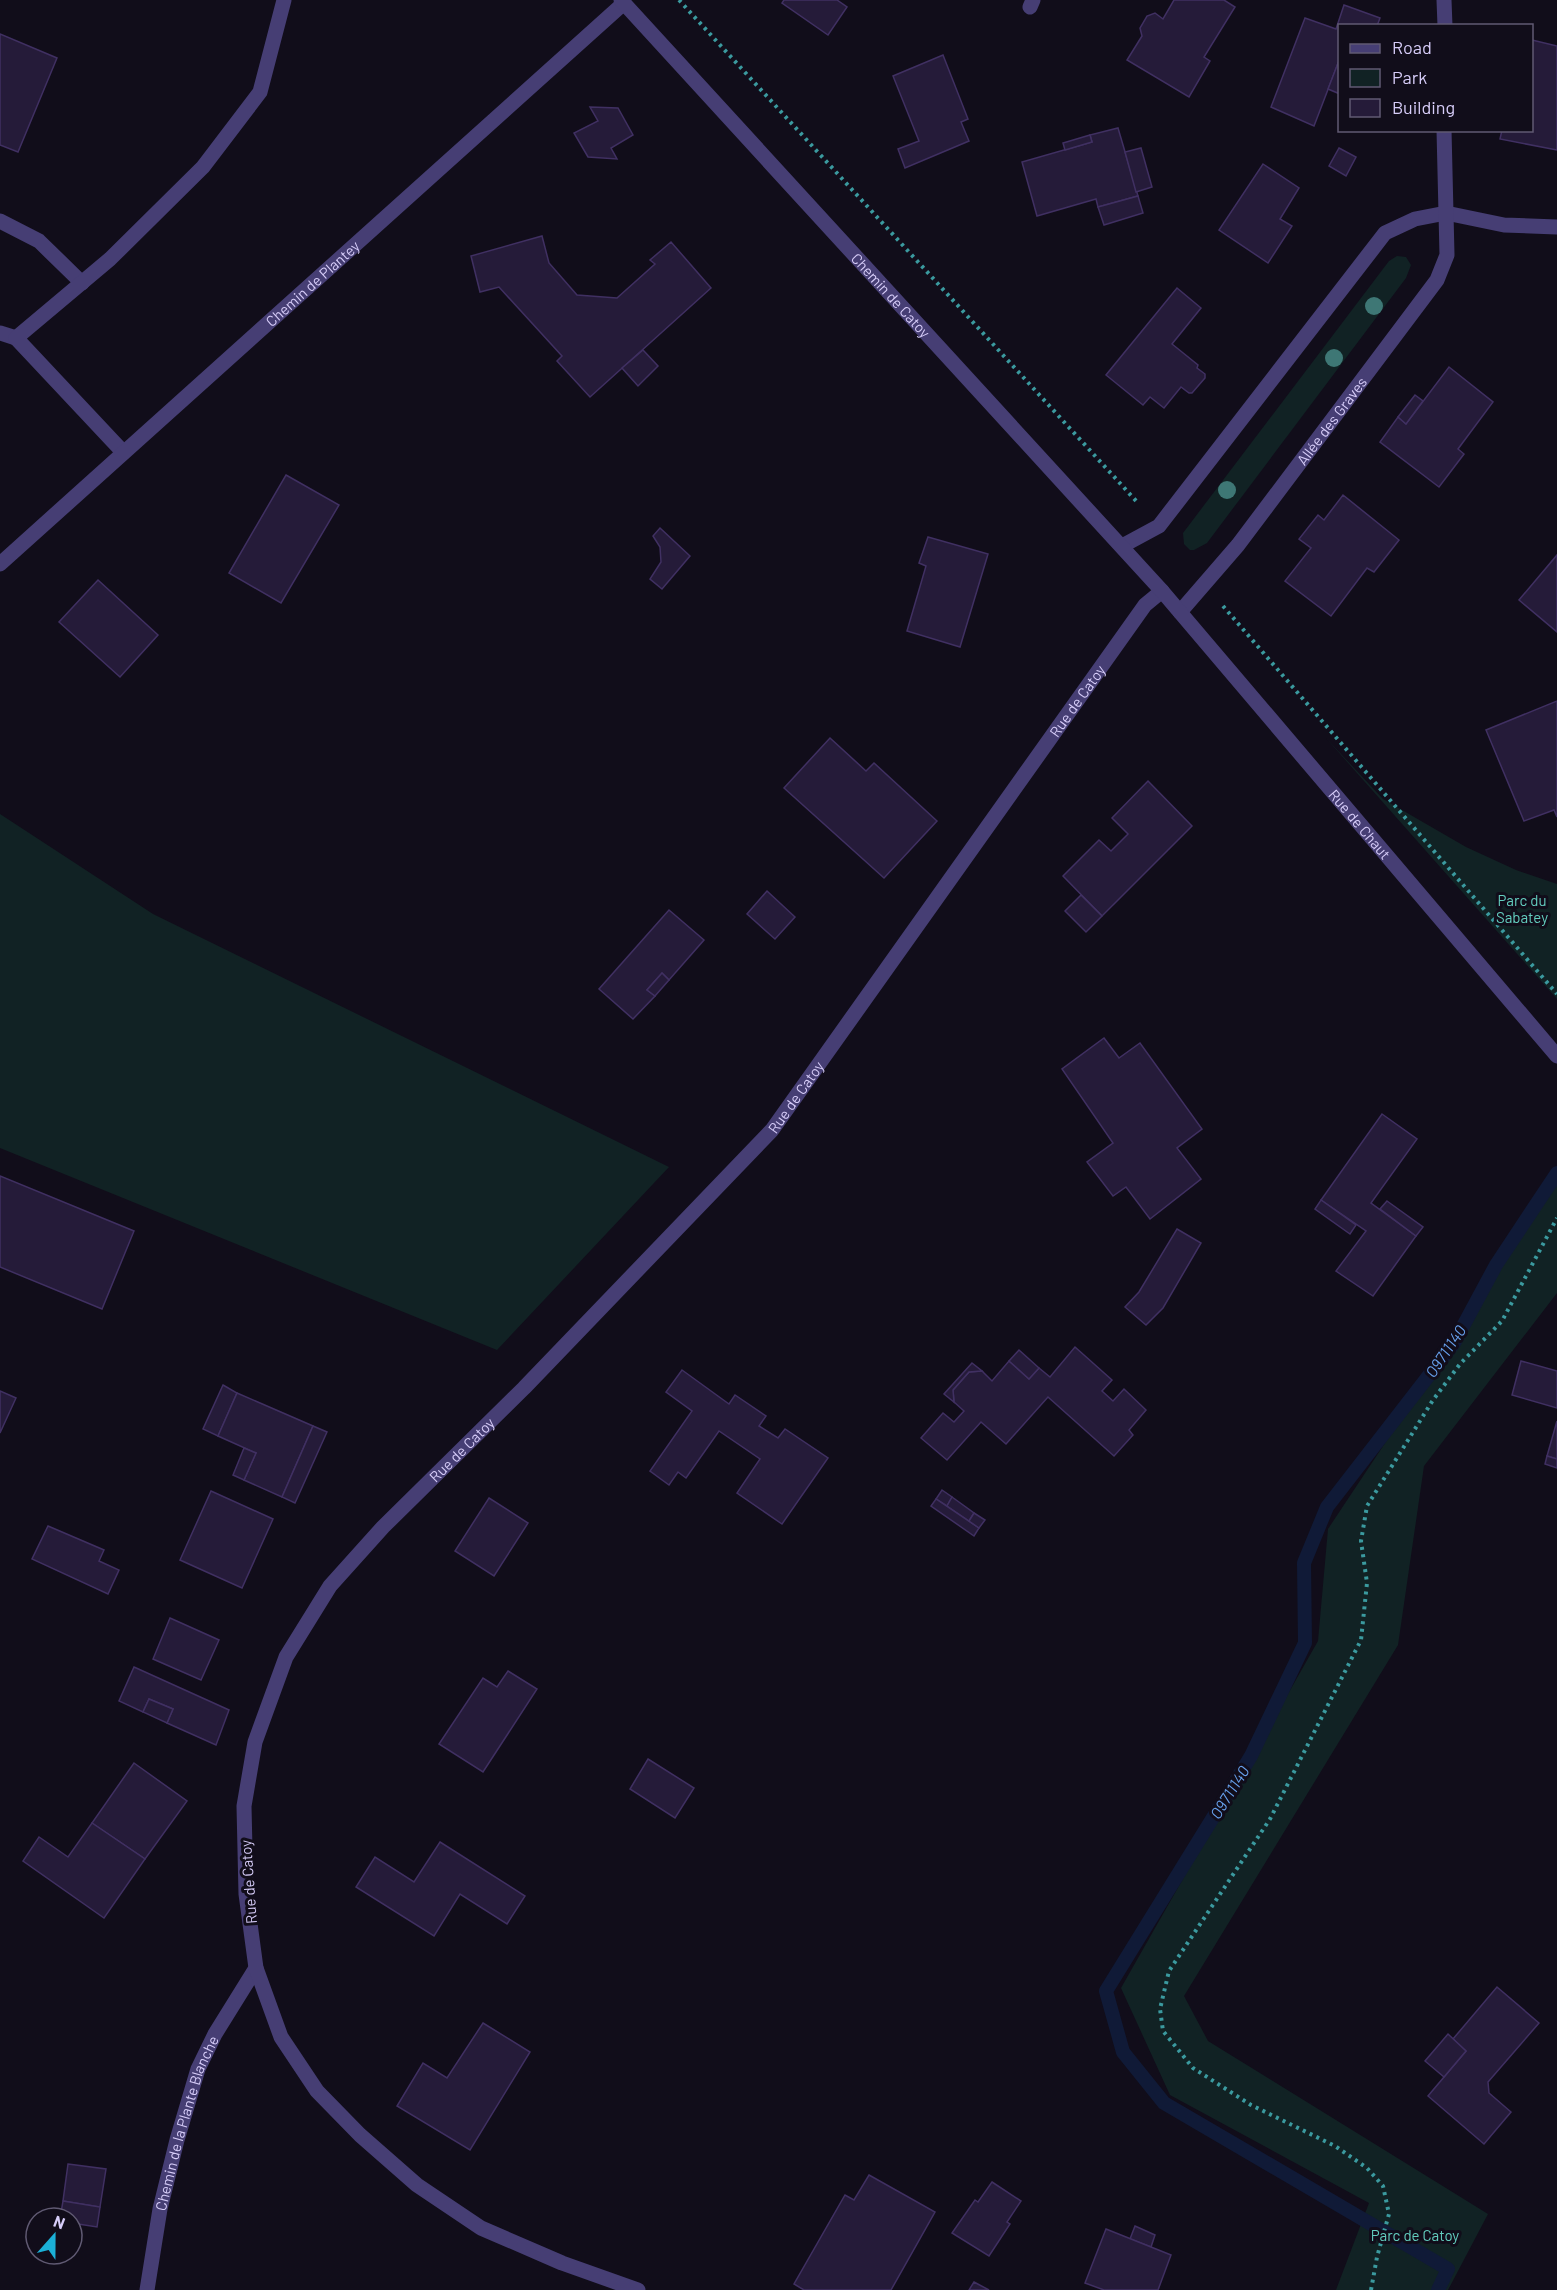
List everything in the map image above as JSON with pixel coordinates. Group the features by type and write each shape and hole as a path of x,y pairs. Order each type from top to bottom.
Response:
{"street":[{"path":"16,338 110,259 203,167 260,92 284,0"},
{"path":"1444,0 1444,24"},
{"name":"Chemin de Plantey","path":"0,564 622,2"},
{"name":"Chemin de Catoy","path":"622,2 1162,591"},
{"name":"Allée des Graves","path":"1180,612 1238,545 1437,280 1448,255 1443,132"},
{"path":"1122,546 1159,526 1385,233 1415,219 1446,213 1504,225 1557,227"},
{"path":"0,221 39,241 82,283"},
{"path":"0,333 16,338 123,452"},
{"name":"Rue de Chaut","path":"1162,591 1557,1056"},
{"name":"Rue de Catoy","path":"638,2290 562,2263 481,2228 417,2185 360,2135 317,2091 281,2037 256,1968 246,1894 244,1806 255,1742 286,1657 330,1586 383,1527 532,1379 772,1130 1145,605 1162,591"},
{"name":"Chemin de la Plante Blanche","path":"147,2290 160,2209 198,2069 215,2034 256,1968"}],"path":[{"path":"679,0 1159,526"},
{"path":"1204,584 1557,994"},
{"path":"1371,2290 1389,2214 1383,2186 1367,2168 1335,2145 1251,2105 1193,2068 1162,2031 1160,2009 1169,1971 1270,1819 1361,1640 1367,1583 1361,1541 1367,1506 1440,1391 1460,1364 1502,1321 1557,1218"}],"green space":[{"path":"1397,256 1406,257 1411,265 1406,278 1207,543 1190,550 1184,544 1183,533 1389,261"},
{"name":"Parc du Sabatey","path":"1326,738 1383,799 1466,847 1516,870 1557,884 1557,999"},
{"path":"0,814 153,914 669,1167 497,1350 0,1148"},
{"name":"Parc de Catoy","path":"1557,1184 1557,1293 1424,1466 1398,1645 1184,1996 1208,2041 1488,2214 1448,2290 1336,2290 1369,2203 1170,2095 1121,1988 1318,1641 1328,1529"}],"building":[{"path":"784,0 837,0 847,7 828,35 782,3"},
{"path":"1174,0 1224,0 1235,7 1204,57 1210,61 1189,97 1127,60 1142,36 1140,28 1147,16 1155,13 1163,19"},
{"path":"1344,5 1380,18 1378,24 1338,24 1338,63 1314,126 1271,107 1305,18 1336,29"},
{"path":"0,34 57,58 18,152 0,145"},
{"path":"1533,40 1557,46 1557,150 1500,139 1502,132 1533,132"},
{"path":"943,55 968,119 961,122 969,141 905,168 898,149 919,141 893,76"},
{"path":"1338,63 1338,93 1328,89"},
{"path":"590,107 618,108 633,135 611,148 617,159 588,157 574,133 598,121"},
{"path":"1118,128 1138,196 1098,207 1096,199 1037,216 1022,162 1092,142 1090,135"},
{"path":"1090,135 1092,142 1065,150 1063,143"},
{"path":"1141,148 1152,187 1136,192 1125,152"},
{"path":"1339,148 1356,157 1346,176 1329,166"},
{"path":"1263,164 1299,188 1280,219 1292,226 1268,263 1219,230"},
{"path":"1138,196 1143,213 1104,225 1098,207"},
{"path":"542,236 549,263 577,295 617,298 655,264 650,260 671,242 711,288 590,397 557,361 562,356 499,287 480,292 471,256"},
{"path":"1177,288 1201,308 1172,344 1198,365 1197,368 1205,374 1205,378 1192,393 1181,387 1164,408 1150,397 1143,405 1106,375"},
{"path":"643,350 658,366 638,386 622,368"},
{"path":"1449,367 1493,402 1458,449 1464,454 1439,487 1380,442 1398,417 1406,424"},
{"path":"1415,395 1423,401 1406,424 1398,417"},
{"path":"286,475 339,505 281,603 229,573"},
{"path":"1343,495 1399,540 1374,572 1367,568 1331,616 1285,581 1311,548 1299,539 1318,515 1324,520"},
{"path":"660,528 690,556 662,589 650,579 661,562 660,547 653,536"},
{"path":"928,537 988,554 960,647 907,631 926,566 919,563"},
{"path":"1557,555 1557,632 1519,600"},
{"path":"98,580 158,635 120,677 59,622"},
{"path":"1557,701 1557,817 1554,810 1524,821 1486,730"},
{"path":"830,738 866,771 874,763 937,821 884,878 784,788"},
{"path":"1148,781 1192,826 1102,916 1063,876 1099,840 1111,851 1128,834 1112,818"},
{"path":"767,891 795,917 775,939 747,914"},
{"path":"1081,895 1102,916 1086,932 1065,911"},
{"path":"669,910 704,940 669,980 662,973 647,990 655,996 633,1019 599,989"},
{"path":"662,973 669,980 655,996 647,990"},
{"path":"1104,1038 1119,1058 1140,1043 1202,1129 1177,1148 1201,1179 1150,1219 1126,1187 1113,1196 1087,1162 1113,1143 1062,1069"},
{"path":"1382,1114 1417,1139 1371,1203 1416,1236 1373,1296 1336,1271 1366,1231 1321,1200"},
{"path":"0,1176 134,1231 102,1309 0,1267"},
{"path":"1321,1200 1356,1225 1350,1234 1315,1209"},
{"path":"1387,1201 1423,1227 1416,1236 1380,1209"},
{"path":"1177,1229 1201,1243 1163,1308 1146,1325 1125,1307 1139,1292"},
{"path":"1075,1347 1112,1380 1102,1391 1113,1401 1124,1389 1146,1410 1129,1430 1133,1435 1114,1456 1048,1397 1006,1444 981,1422 947,1460 921,1438 943,1413 954,1422 964,1411 954,1402 953,1390 969,1372 982,1371 992,1381 1009,1361 1029,1379 1039,1368 1050,1377"},
{"path":"1019,1350 1039,1368 1029,1379 1009,1361"},
{"path":"1521,1361 1557,1371 1557,1408 1512,1395"},
{"path":"972,1363 982,1371 969,1372 953,1390 954,1402 944,1394"},
{"path":"682,1370 729,1404 735,1395 766,1416 759,1426 778,1438 785,1429 828,1458 782,1524 737,1493 760,1459 719,1431 686,1478 678,1472 669,1485 650,1471 692,1411 666,1392"},
{"path":"223,1385 237,1393 218,1436 203,1429"},
{"path":"0,1391 16,1398 0,1433"},
{"path":"237,1393 313,1426 282,1497 244,1480 256,1453 218,1436"},
{"path":"1557,1421 1557,1459 1547,1456"},
{"path":"313,1426 327,1432 295,1503 282,1497"},
{"path":"244,1448 256,1453 244,1480 233,1475"},
{"path":"1547,1456 1557,1459 1557,1468 1545,1464"},
{"path":"942,1490 952,1497 947,1506 936,1499"},
{"path":"211,1491 273,1519 242,1588 180,1560"},
{"path":"952,1497 974,1513 969,1521 947,1506"},
{"path":"489,1498 528,1523 494,1576 455,1551"},
{"path":"936,1499 979,1528 974,1536 931,1506"},
{"path":"974,1513 985,1520 979,1528 969,1521"},
{"path":"48,1526 104,1550 99,1561 119,1570 108,1594 32,1559"},
{"path":"170,1618 219,1640 201,1680 153,1659"},
{"path":"134,1667 229,1710 216,1745 167,1723 173,1709 149,1699 143,1712 119,1701"},
{"path":"508,1671 537,1689 483,1772 439,1744 483,1678 497,1687"},
{"path":"149,1699 173,1709 167,1723 143,1712"},
{"path":"648,1759 694,1788 675,1818 630,1789"},
{"path":"134,1763 187,1801 145,1859 92,1823"},
{"path":"92,1823 145,1859 104,1918 23,1861 39,1837 68,1857"},
{"path":"440,1842 525,1896 507,1924 460,1894 434,1936 356,1887 375,1857 414,1882"},
{"path":"1497,1987 1539,2023 1488,2082 1489,2093 1511,2112 1484,2144 1428,2096 1466,2051 1453,2039"},
{"path":"483,2023 530,2052 470,2150 397,2106 423,2063 447,2078"},
{"path":"1448,2034 1466,2051 1444,2077 1425,2061"},
{"path":"68,2164 106,2169 100,2207 63,2201"},
{"path":"869,2175 935,2212 891,2290 804,2290 794,2284 845,2195 854,2200"},
{"path":"992,2182 1021,2201 1007,2222 1010,2224 989,2256 952,2233 975,2200 978,2202"},
{"path":"63,2201 100,2207 97,2227 84,2225 84,2206 62,2206"},
{"path":"1135,2226 1155,2235 1151,2247 1130,2239"},
{"path":"1106,2229 1171,2255 1158,2290 1104,2290 1085,2283"},
{"path":"974,2282 989,2290 969,2290"}],"waterway":[{"name":"O9711140","path":"1438,2290 1448,2269 1164,2103 1123,2052 1106,1991 1251,1756 1305,1643 1304,1563 1327,1507 1454,1343 1496,1265 1557,1173"}]}
